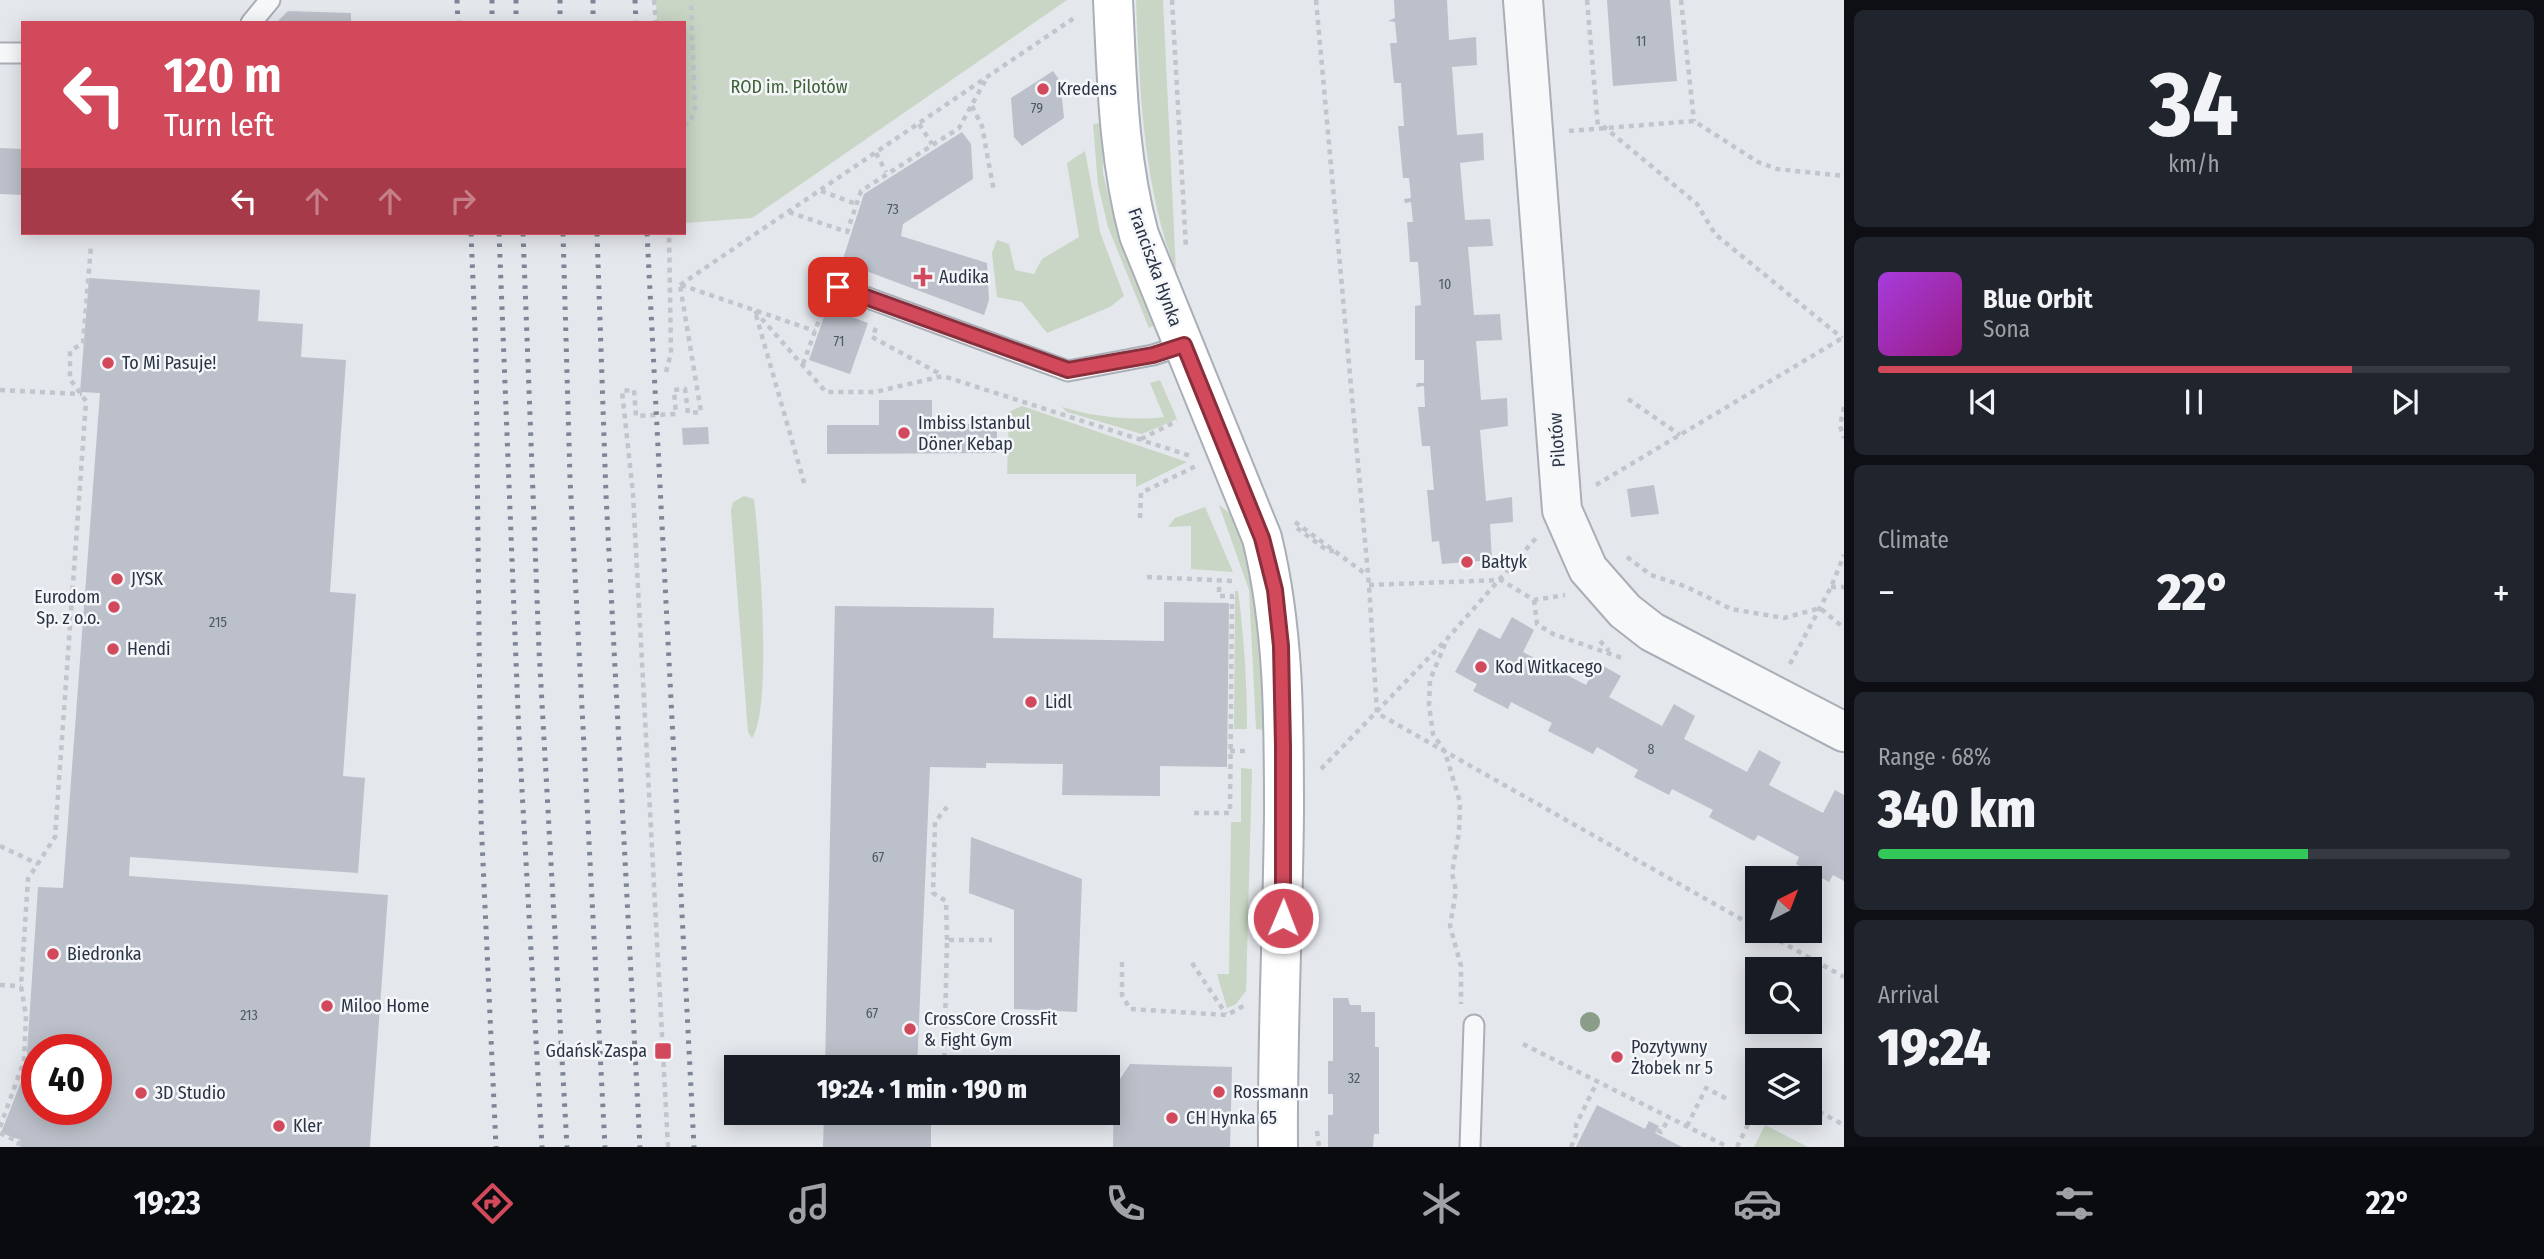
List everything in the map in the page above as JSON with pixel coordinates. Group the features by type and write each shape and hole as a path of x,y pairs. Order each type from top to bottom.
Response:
{"street":[{"name":"Pilotów","path":"1523,0 1562,510 1588,569 1625,611 1652,632 1844,732"},
{"name":"Franciszka Hynka","path":"1100,5 1126,185 1139,234 1262,538 1275,590 1281,646 1284,772 1278,1147"}],"lane":[{"path":"253,21 270,0"},
{"path":"0,53 21,53"},
{"path":"838,287 1068,370 1153,355 1184,345"},
{"path":"1470,1147 1474,1026"}],"path":[{"path":"654,0 656,21"},
{"path":"686,125 691,121 695,107 691,0"},
{"path":"1172,0 1186,251"},
{"path":"1316,0 1369,585 1377,713"},
{"path":"1317,774 1446,640 1562,510 1588,490 1843,337 1715,234 1697,204 1601,126 1587,0"},
{"path":"1681,0 1694,121"},
{"path":"680,285 985,79 1100,5"},
{"path":"789,212 847,232 861,191 886,172 959,128 985,79"},
{"path":"972,105 982,127 994,192"},
{"path":"1533,136 1601,126 1694,121 1758,162 1777,169 1844,176"},
{"path":"919,124 932,144"},
{"path":"876,153 886,172"},
{"path":"820,191 856,204"},
{"path":"666,372 671,354 669,235"},
{"path":"0,1127 24,1061 26,1016 21,986 28,879 55,837 86,401 70,379 70,351 83,343 91,246"},
{"path":"680,285 815,331"},
{"path":"668,1147 634,494 622,391 634,390 636,416 676,414 674,390 685,389 688,413 702,412 680,285"},
{"path":"803,365 822,308"},
{"path":"755,311 826,392 875,392 943,376"},
{"path":"755,311 805,486"},
{"path":"877,323 873,337 943,376 1140,439 1199,461 1141,493 1140,518"},
{"path":"0,390 82,394"},
{"path":"1628,399 1681,435"},
{"path":"1844,407 1840,426 1844,438"},
{"path":"1140,439 1182,418"},
{"path":"1289,522 1328,551 1336,551"},
{"path":"1296,522 1368,575"},
{"path":"1619,552 1636,561 1651,575 1687,587 1731,609 1784,618 1820,608"},
{"path":"1773,695 1831,587 1844,555"},
{"path":"1147,577 1222,581 1219,596 1232,596 1230,813 1194,813"},
{"path":"1369,585 1501,580"},
{"path":"1831,587 1844,587"},
{"path":"1534,600 1538,624 1553,634 1609,651"},
{"path":"1820,608 1844,628"},
{"path":"1446,640 1430,680 1429,705 1433,734 1445,752 1461,815 1452,873 1456,891 1450,926 1461,966 1461,1006"},
{"path":"1377,713 1745,921"},
{"path":"1230,751 1246,751"},
{"path":"944,1055 946,901 933,893 935,822 947,807"},
{"path":"0,845 38,864"},
{"path":"947,940 992,940"},
{"path":"1783,943 1844,977"},
{"path":"1122,962 1122,995 1130,1009 1227,1015 1252,1001"},
{"path":"1192,963 1227,1015"},
{"path":"0,985 21,986"},
{"path":"1523,1044 1728,1147"},
{"path":"1571,1147 1576,1135 1576,1125 1598,1082"},
{"path":"1687,1126 1706,1088 1730,1100"},
{"path":"1822,1113 1844,1125"},
{"path":"1657,1130 1661,1132 1669,1118"},
{"path":"1737,1147 1748,1125"},
{"path":"0,1133 19,1142 18,1147"}],"green space":[{"name":"ROD im. Pilotów","path":"656,0 1067,0 752,218 686,223 686,21 657,21"},
{"path":"1136,0 1163,0 1176,272 1156,206 1145,138"},
{"path":"1102,123 1103,173 1115,223 1155,325 1149,328 1108,227 1098,185 1093,124"},
{"path":"1085,151 1100,232 1124,296 1110,307 1047,333 1022,302 997,297 992,253 997,240 1009,244 1015,270 1034,274 1042,259 1079,237 1067,163"},
{"path":"1160,380 1177,419 1142,434 1067,412 1062,407 1113,417 1164,417 1150,383"},
{"path":"1022,406 1187,462 1136,487 1136,474 1007,474 1009,412"},
{"path":"744,496 754,499 763,623 762,693 752,738 748,732 731,511 733,502"},
{"path":"1219,505 1236,518 1252,576 1258,608 1266,730 1256,729 1249,590"},
{"path":"1205,507 1233,572 1191,569 1191,526 1168,527 1175,518"},
{"path":"1235,591 1238,591 1243,642 1247,729 1234,729"},
{"path":"1241,768 1252,769 1246,991 1236,1004 1227,1008 1217,974 1229,974 1231,822 1241,822"},
{"path":"1765,1125 1808,1147 1754,1147"}],"building":[{"path":"1394,0 1447,0 1449,40 1476,37 1477,65 1452,67 1457,135 1483,133 1484,160 1460,163 1465,220 1490,219 1493,246 1468,247 1474,315 1500,314 1502,340 1476,341 1481,400 1507,398 1508,426 1480,430 1486,501 1512,497 1513,522 1490,524 1492,560 1442,564 1439,541 1432,542 1427,490 1434,490 1430,446 1422,446 1418,407 1425,407 1424,386 1416,387 1417,383 1424,383 1424,360 1415,360 1415,306 1421,305 1418,262 1410,262 1407,222 1413,222 1411,202 1405,203 1404,199 1411,198 1409,178 1403,178 1398,126 1404,126 1401,83 1394,83 1390,43 1397,43 1395,22 1388,21 1395,18"},
{"path":"1607,0 1670,0 1677,81 1613,86"},
{"path":"288,11 351,13 351,21 278,21"},
{"path":"1053,71 1060,81 1064,118 1022,146 1014,137 1011,98"},
{"path":"962,132 971,144 973,179 903,224 901,236 987,263 989,300 984,315 842,262 864,194"},
{"path":"0,148 21,149 21,195 0,194"},
{"path":"89,278 260,290 258,321 303,324 301,357 346,360 330,592 356,594 343,776 365,778 358,873 130,857 129,876 388,895 370,1147 20,1147 21,1140 1,1133 21,1082 21,1125 112,1125 112,1034 28,1034 38,887 63,888 100,393 80,392"},
{"path":"827,308 868,323 850,374 809,360"},
{"path":"879,400 932,400 932,424 997,424 997,453 827,454 827,425 879,425"},
{"path":"708,427 709,444 683,445 682,428"},
{"path":"1654,485 1659,514 1631,517 1627,489"},
{"name":"Lidl","path":"1164,602 1229,603 1227,767 1160,766 1160,796 1062,795 1063,764 986,763 986,768 930,767 918,1055 825,1055 835,606 994,608 993,638 1164,641"},
{"path":"1512,617 1534,630 1523,652 1586,685 1598,663 1621,676 1609,697 1662,726 1674,704 1695,716 1684,739 1747,772 1759,750 1781,762 1769,785 1823,813 1835,790 1844,795 1844,881 1833,875 1829,882 1822,878 1822,866 1800,866 1796,864 1799,857 1758,835 1754,841 1709,817 1713,810 1672,789 1669,795 1634,777 1638,770 1597,747 1593,754 1548,731 1552,723 1511,702 1508,709 1473,691 1477,684 1455,672 1479,628 1500,639"},
{"path":"971,837 1082,879 1077,1012 1014,1009 1014,910 969,893"},
{"path":"1333,998 1348,998 1350,1005 1361,1005 1361,1012 1375,1012 1375,1047 1379,1047 1379,1134 1374,1134 1373,1147 1328,1147 1328,1115 1333,1115 1333,1094 1328,1094 1328,1061 1333,1061"},
{"name":"CH Hynka 65","path":"1130,1064 1232,1067 1230,1147 1113,1147 1113,1125 1120,1125 1120,1079"},
{"path":"1597,1105 1645,1129 1649,1121 1659,1126 1655,1133 1682,1147 1576,1147"},
{"path":"824,1125 931,1125 931,1147 823,1147"}],"railway":[{"path":"457,0 458,21"},
{"path":"492,0 492,21"},
{"path":"516,0 516,21"},
{"path":"560,0 560,21"},
{"path":"593,0 593,21"},
{"path":"635,0 636,21"},
{"path":"471,235 476,354 481,819 496,1147"},
{"path":"499,235 519,736 542,1147"},
{"path":"523,235 539,650 567,1147"},
{"path":"563,235 570,479 605,1147"},
{"path":"597,235 606,495 640,1147"},
{"path":"647,235 694,1147"}],"place":[{"name":"Kredens","path":"1043,89"},
{"name":"Audika","path":"923,277"},
{"name":"To Mi Pasuje!","path":"108,363"},
{"name":"Imbiss Istanbul Döner Kebap","path":"904,433"},
{"name":"Bałtyk","path":"1467,562"},
{"name":"JYSK","path":"117,579"},
{"name":"Eurodom Sp. z o.o.","path":"114,607"},
{"name":"Hendi","path":"113,649"},
{"name":"Kod Witkacego","path":"1481,667"},
{"name":"Lidl","path":"1031,702"},
{"name":"Biedronka","path":"53,954"},
{"name":"Miloo Home","path":"327,1006"},
{"name":"CrossCore CrossFit & Fight Gym","path":"910,1029"},
{"name":"Gdańsk Zaspa","path":"663,1051"},
{"name":"Pozytywny Żłobek nr 5","path":"1617,1057"},
{"name":"Rossmann","path":"1219,1092"},
{"name":"3D Studio","path":"141,1093"},
{"name":"CH Hynka 65","path":"1172,1118"},
{"name":"Kler","path":"279,1126"}],"route":[{"path":"838,287 1068,370 1153,355 1184,345 1262,538 1275,590 1281,646 1283,918"}]}
